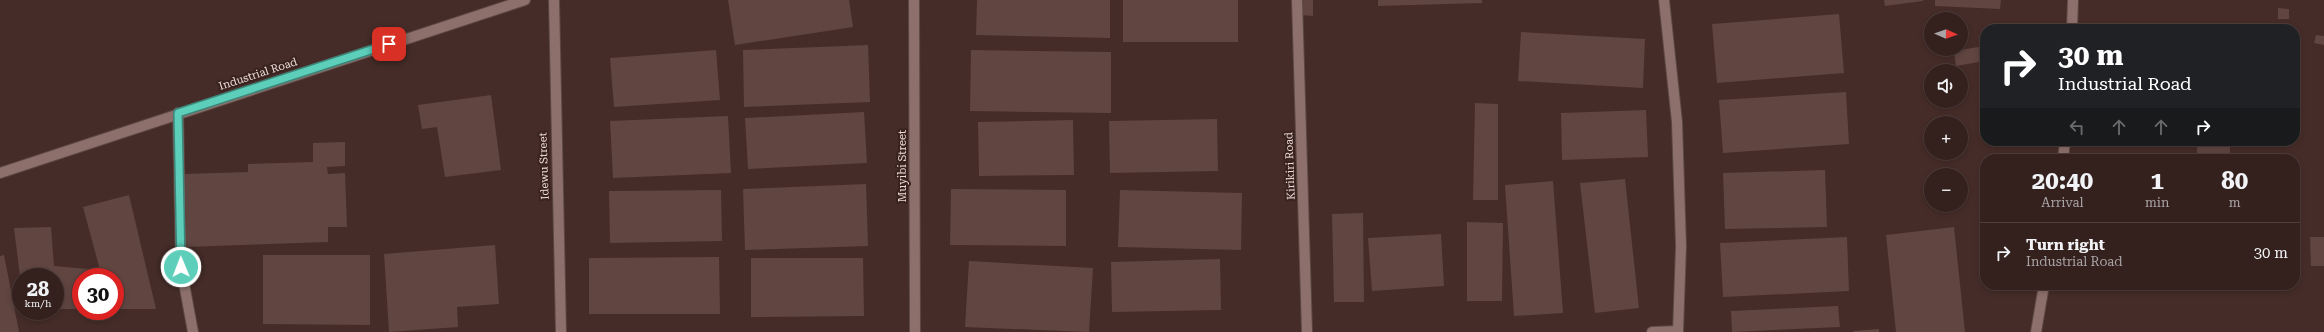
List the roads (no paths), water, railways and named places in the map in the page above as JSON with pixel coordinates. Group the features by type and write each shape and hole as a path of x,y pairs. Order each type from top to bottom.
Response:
{"street":[{"name":"Industrial Road","path":"0,173 178,113 525,0"},
{"name":"Idewu Street","path":"554,0 561,332"},
{"name":"Muyibi Street","path":"914,0 915,332"},
{"name":"Kirikiri Road","path":"1297,0 1307,332"},
{"path":"1652,332 1678,332 1681,246 1677,122 1664,0"},
{"path":"2072,24 2073,0"},
{"path":"178,113 181,267 193,332"},
{"path":"2036,332 2043,290"}]}
